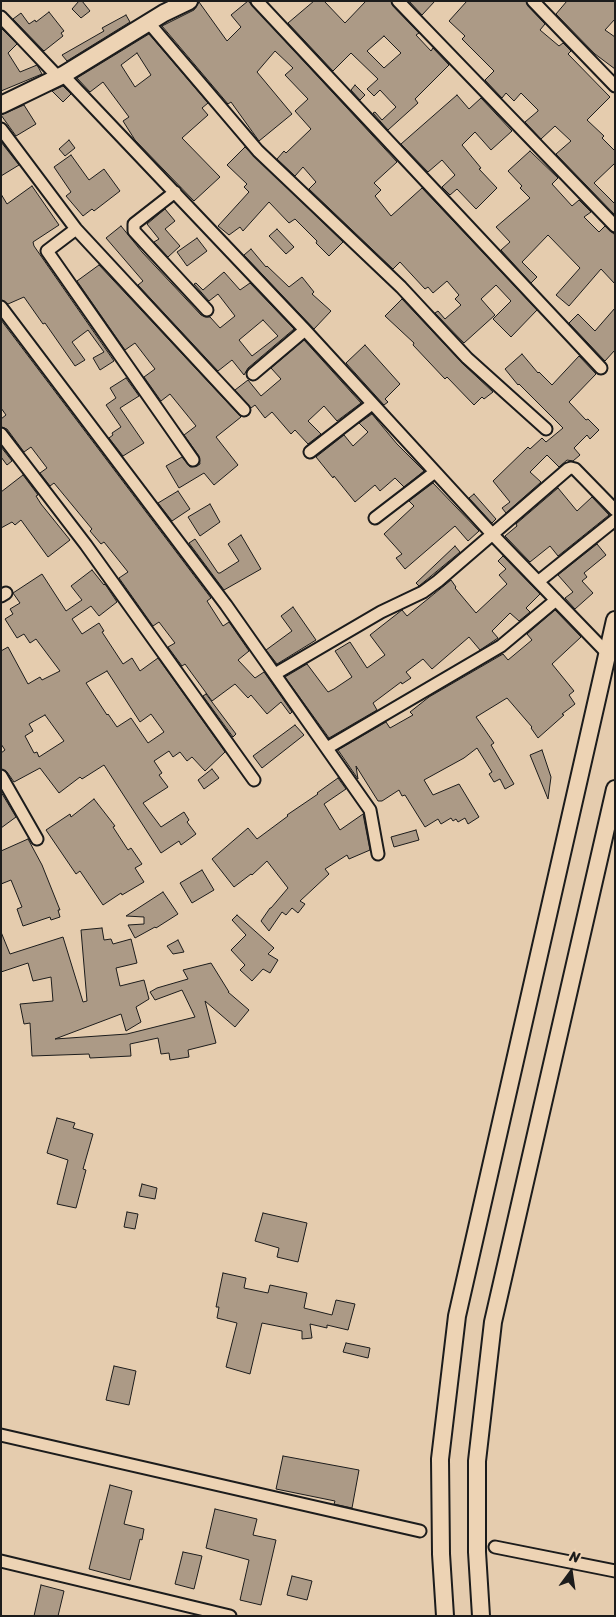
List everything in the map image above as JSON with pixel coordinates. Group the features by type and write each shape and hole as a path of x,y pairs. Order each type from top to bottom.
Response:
{"street":[{"path":"3,102 61,76 189,1"},
{"path":"257,1 602,368"},
{"path":"398,1 615,226"},
{"path":"533,1 615,86"},
{"path":"1,17 175,192 305,330 493,535 607,653"},
{"path":"149,23 258,151 401,288 467,358 546,429"},
{"path":"1,129 76,229 244,410"},
{"path":"175,192 134,224 134,231 207,310"},
{"path":"76,229 47,251 193,460"},
{"path":"1,307 226,605 370,810 378,854"},
{"path":"253,374 305,330"},
{"path":"310,452 372,404"},
{"path":"1,434 86,545 254,780"},
{"path":"275,674 381,612 423,592 571,468 575,469 615,510"},
{"path":"375,518 435,472"},
{"path":"539,581 615,520"},
{"path":"327,748 501,646 556,600"},
{"path":"445,1616 441,1554 440,1459 457,1316 615,620"},
{"path":"1,776 37,839"},
{"path":"482,1616 478,1552 477,1461 493,1322 615,789"},
{"path":"1,1435 420,1531"},
{"path":"495,1547 615,1572"},
{"path":"1,1561 230,1616"}],"building":[{"path":"79,1 82,1 90,11 81,18 72,9"},
{"path":"248,1 397,162 374,183 381,190 375,196 391,216 422,188 537,310 511,337 493,319 511,301 496,285 481,299 495,315 464,343 435,313 438,311 445,319 461,305 455,299 459,295 447,281 433,293 428,287 425,289 400,262 393,269 309,189 316,182 303,167 295,176 277,159 311,129 295,111 308,99 285,75 293,68 275,51 257,72 292,114 259,141 231,102 228,104 162,26 194,10 199,2 227,41 241,27 231,15"},
{"path":"314,1 324,1 345,23 366,1 391,1 393,6 419,33 416,35 431,51 433,48 449,65 415,99 418,103 388,130 373,113 375,112 382,120 396,107 380,90 374,96 367,89 378,79 351,53 333,71 288,23","holes":["384,36 401,53 384,68 367,51"]},
{"path":"409,1 435,1 422,15"},
{"path":"467,1 526,1 528,6 545,24 540,30 559,46 563,43 571,51 568,54 610,97 587,120 604,136 602,138 615,151 615,163 594,183 615,204 615,215 556,154 571,141 555,126 541,139 525,122 538,110 521,93 514,101 506,93 502,98 485,80 494,71 462,39 465,36 449,21"},
{"path":"567,1 615,1 615,19 605,30 615,37 615,69 595,54 556,14"},
{"path":"49,12 64,31 61,33 63,36 44,51 13,19 21,13 29,24 35,20 36,22"},
{"path":"126,15 130,22 67,61 62,55 104,31 102,28"},
{"path":"1,28 17,44 8,53 20,72 37,65 42,74 1,91"},
{"path":"149,34 208,103 202,108 208,115 182,138 220,177 194,201 135,140 123,121 129,117 103,82 90,92 77,78","holes":["137,53 151,75 135,87 121,65"]},
{"path":"355,85 365,95 360,100 351,90"},
{"path":"63,86 71,94 63,102 52,91"},
{"path":"457,95 469,109 481,98 512,131 491,150 475,132 462,145 481,168 479,169 497,188 476,209 457,189 450,195 442,187 455,175 442,160 428,172 401,144"},
{"path":"24,105 36,124 16,136 1,115"},
{"path":"69,140 75,148 65,156 59,149"},
{"path":"1,142 19,165 1,176"},
{"path":"245,147 343,242 329,256 295,219 289,223 269,202 243,231 240,227 229,235 218,226 249,192 244,187 247,184 227,165"},
{"path":"530,151 558,178 552,184 572,206 579,200 591,212 584,217 599,232 605,226 615,235 615,284 601,269 569,306 556,295 580,268 548,235 522,262 537,277 531,283 501,250 510,242 496,227 530,198 508,171"},
{"path":"71,155 89,180 104,169 120,191 94,211 92,209 83,216 66,196 71,192 54,167"},
{"path":"32,186 59,225 33,242 34,246 114,361 100,370 93,358 104,352 88,330 72,342 85,360 75,366 24,297 8,304 1,300 1,194 7,204"},
{"path":"165,209 175,221 165,229 180,246 168,257 154,242 159,239 147,224"},
{"path":"121,226 142,252 201,315 210,317 220,328 235,316 218,294 209,301 194,284 196,283 203,290 224,272 240,290 250,283 294,329 248,368 244,375 232,360 218,371 138,285 143,281 106,238","holes":["263,320 278,336 252,356 239,340"]},
{"path":"277,229 294,247 286,254 269,236"},
{"path":"197,238 207,251 187,266 177,252"},
{"path":"251,249 266,267 289,287 302,277 314,292 312,294 331,311 314,329 244,255"},
{"path":"99,265 241,417 216,437 238,465 214,485 204,473 179,488 166,466 182,457 190,467 200,464 199,456 184,435 196,426 170,394 161,401 144,377 155,369 135,343 125,350 77,281"},
{"path":"402,299 462,363 493,392 484,399 482,397 474,405 447,377 445,379 413,345 414,343 385,316"},
{"path":"615,308 615,350 605,361 569,323 578,314 595,331"},
{"path":"1,320 211,598 207,601 223,626 229,622 249,651 238,660 255,678 264,672 292,712 290,714 281,702 267,714 251,695 248,698 235,684 212,701 185,664 182,666 168,647 175,643 159,622 153,626 119,578 128,572 104,542 101,544 90,531 92,529 54,483 50,486 40,473 47,468 31,447 24,452 7,429 1,427 1,419 6,415 1,408"},
{"path":"304,340 361,403 337,421 324,406 308,421 321,434 308,444 295,430 291,434 272,412 265,418 255,405 251,408 235,390 248,380 261,396 281,379 271,368"},
{"path":"365,345 400,384 385,399 388,402 384,405 346,363"},
{"path":"522,354 538,373 552,385 579,356 596,374 569,402 586,420 588,419 599,430 590,439 587,435 574,448 580,455 573,461 567,460 559,467 547,455 530,472 541,482 506,513 502,508 510,502 493,481 528,447 530,449 542,438 546,442 563,428 518,385 505,369"},
{"path":"126,378 139,396 120,408 144,443 123,456 109,438 113,435 112,433 121,427 106,405 116,398 110,388"},
{"path":"372,414 397,444 424,471 404,487 395,478 380,491 375,485 355,502 316,457 344,435 353,446 368,432 359,423"},
{"path":"1,447 12,461 7,465 1,457"},
{"path":"23,475 38,495 36,496 41,504 70,540 48,557 21,520 15,525 12,522 1,528 1,492"},
{"path":"433,483 479,531 468,541 455,526 405,569 396,558 402,554 384,534 414,506 409,501"},
{"path":"558,488 577,511 592,497 609,515 558,556 550,546 530,562 505,536 517,526 516,524"},
{"path":"178,491 190,509 172,521 158,503"},
{"path":"474,494 496,519 492,523 469,498"},
{"path":"210,504 220,522 200,536 188,517"},
{"path":"241,535 261,569 224,590 189,543 195,539 218,573 220,573 239,561 228,544"},
{"path":"597,544 606,555 584,573 587,577 582,581 593,593 575,609 565,598 573,592 558,575"},
{"path":"455,546 460,552 419,586 416,583"},
{"path":"503,556 540,594 526,608 530,612 519,621 510,613 492,631 498,638 480,650 469,637 432,669 423,659 406,672 411,678 402,684 401,682 373,703 377,710 329,738 285,677 307,664 328,692 334,689 352,677 335,651 350,642 367,668 385,655 370,635 402,610 407,616 451,580 455,588 476,613 507,584 499,575 506,569 498,561"},
{"path":"92,570 105,584 117,602 99,616 91,606 72,619 82,634 99,623 104,631 102,632 123,664 132,658 140,671 158,658 225,752 205,771 192,757 187,761 180,752 173,757 169,751 154,761 162,773 159,775 168,787 143,803 161,827 184,812 189,820 187,822 196,834 181,845 179,841 161,853 104,765 82,779 80,777 59,793 40,768 14,782 7,772 1,769 1,753 5,750 1,744 1,651 8,647 28,684 40,677 42,680 60,671 36,639 30,643 24,634 17,638 5,619 13,614 10,609 20,603 13,593 42,574 66,611 82,600 71,586","holes":["107,671 140,722 151,714 164,732 148,743 131,718 117,727 86,683","45,715 64,741 39,757 37,752 34,753 25,736 33,731 29,724"]},
{"path":"293,607 316,640 277,664 266,650 292,631 281,616"},
{"path":"555,610 581,637 552,664 574,691 569,695 575,704 538,738 532,727 507,698 476,717 494,743 491,745 514,784 505,789 500,779 494,782 489,774 492,772 477,748 464,758 424,780 433,795 459,784 479,817 468,824 465,818 458,822 456,819 453,821 451,818 441,824 438,819 425,827 405,795 402,796 399,790 382,801 378,801 356,766 358,779 338,750 386,722 390,728 413,715 410,712 429,697 503,654 508,660 532,640 527,634"},
{"path":"206,694 236,734 233,737 203,696"},
{"path":"295,725 304,735 262,768 253,756"},
{"path":"542,750 551,777 548,799 530,755"},
{"path":"212,769 219,778 204,789 198,780"},
{"path":"338,778 346,789 324,804 340,830 363,814 370,850 349,859 347,855 325,869 329,874 300,901 305,904 298,913 292,908 286,915 282,912 269,931 261,921 288,888 267,861 252,875 234,887 212,859 248,828 257,839"},
{"path":"1,792 16,817 1,828"},
{"path":"94,799 115,826 113,827 128,850 131,848 142,864 135,868 144,882 122,895 121,893 103,905 80,871 76,874 46,830 70,814 71,817"},
{"path":"416,830 419,840 394,847 391,837"},
{"path":"28,839 42,865 60,910 58,910 60,917 51,920 50,917 23,926 17,909 22,907 11,880 1,884 1,851"},
{"path":"202,870 214,890 192,903 180,883"},
{"path":"163,892 178,914 156,928 135,938 128,925 144,924 144,917 126,916"},
{"path":"237,915 274,948 268,954 278,960 270,973 263,969 252,981 240,970 245,965 231,950 246,935 232,920"},
{"path":"102,928 104,940 111,939 113,944 131,939 137,963 116,968 120,986 144,980 149,999 136,1007 141,1022 126,1031 121,1014 55,1039 127,1034 195,1017 182,990 155,1000 150,992 157,988 188,979 183,970 211,963 228,992 249,1010 235,1027 205,1001 216,1043 188,1050 189,1057 170,1060 169,1053 161,1054 158,1038 130,1044 131,1056 90,1058 89,1054 32,1056 30,1023 24,1024 20,1004 53,1001 51,977 33,981 28,963 1,972 1,932 10,954 63,937 83,1002 87,1001 81,930"},
{"path":"178,940 184,952 173,954 167,946"},
{"path":"57,1118 75,1123 73,1128 93,1134 83,1169 86,1170 76,1208 57,1204 68,1160 47,1153"},
{"path":"142,1184 157,1188 155,1199 139,1196"},
{"path":"127,1212 138,1214 135,1229 124,1227"},
{"path":"263,1213 307,1223 298,1262 277,1257 279,1248 255,1241"},
{"path":"223,1273 246,1278 244,1288 268,1293 270,1285 307,1293 304,1308 332,1315 336,1300 355,1304 348,1330 327,1325 327,1328 310,1324 312,1338 302,1339 302,1331 262,1323 250,1374 226,1367 237,1323 217,1318 219,1307 216,1307"},
{"path":"346,1343 370,1348 368,1358 343,1352"},
{"path":"114,1366 136,1371 129,1405 106,1400"},
{"path":"283,1456 359,1470 352,1508 334,1504 335,1501 276,1489"},
{"path":"110,1485 132,1491 124,1524 144,1529 130,1580 89,1569"},
{"path":"215,1509 257,1519 253,1535 276,1540 261,1605 240,1600 249,1560 206,1548"},
{"path":"183,1552 202,1556 194,1589 175,1584"},
{"path":"292,1576 312,1581 307,1600 287,1595"},
{"path":"41,1585 64,1591 58,1616 34,1616"}]}
